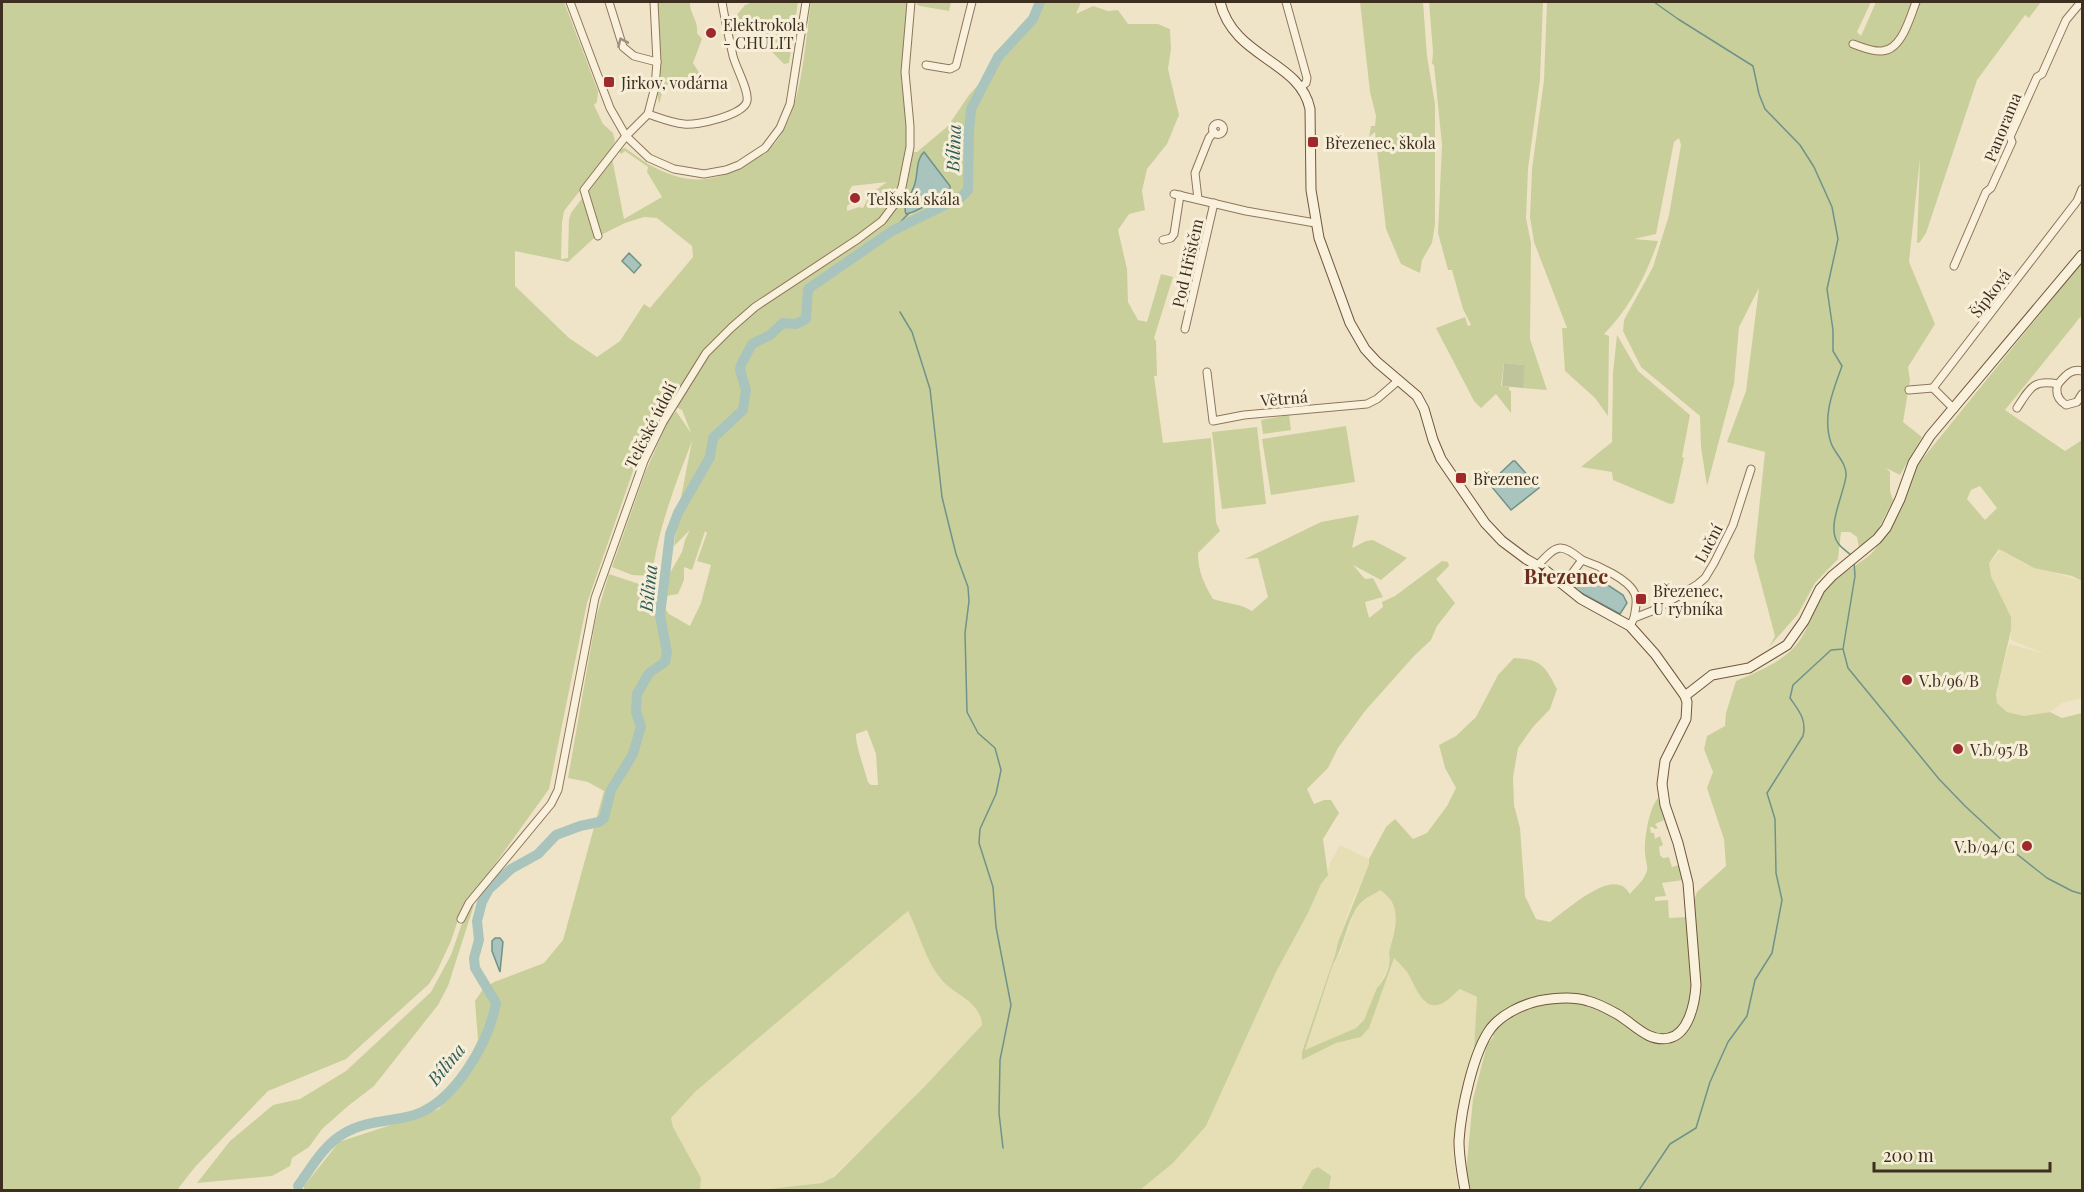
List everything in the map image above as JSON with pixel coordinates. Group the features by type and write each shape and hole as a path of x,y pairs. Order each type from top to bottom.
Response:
{"street":[{"path":"570,2 610,108 626,136 649,159 674,169 704,174 739,165 765,148 780,128 790,104 806,2"},
{"path":"609,2 623,47 634,56 657,62"},
{"path":"598,237 584,190 626,136 648,114 655,87 657,62 654,2"},
{"path":"648,114 669,121 692,124 720,118 745,106 747,98 734,59 722,2"},
{"name":"Telčské údolí","path":"461,919 470,903 551,804 558,790 595,598 644,461 681,393 706,353 731,328 755,307 882,221 894,205 902,187 910,147 905,72 911,2"},
{"path":"926,65 950,69 956,66 972,2"},
{"path":"1220,2 1230,25 1245,44 1294,78 1301,87 1310,108 1311,190 1315,223 1324,255 1350,323 1365,349 1412,391 1422,403 1441,459 1485,523 1502,541 1581,598 1632,622 1687,702 1686,718 1665,761 1662,784 1665,805 1689,883 1696,985 1695,996 1685,1026 1672,1038 1653,1037 1617,1014 1590,1001 1577,998 1548,999 1513,1010 1492,1026 1471,1078 1463,1110 1459,1142 1465,1191"},
{"path":"1286,2 1306,76 1306,83 1301,87"},
{"path":"1853,44 1879,52 1896,45 1916,2"},
{"name":"Panorama","path":"1954,266 1986,192 1991,188 2012,142 2010,137 2037,77 2042,74 2066,20 2081,2"},
{"path":"1198,199 1196,173 1209,138 1214,132"},
{"name":"Šípková","path":"1934,388 2070,210 2082,189"},
{"name":"Pod Hřištěm","path":"1163,240 1172,238 1174,234 1177,194 1246,211 1315,223"},
{"name":"Pod Hřištěm","path":"1185,329 1214,203"},
{"path":"1685,696 1712,675 1749,668 1787,645 1804,621 1820,589 1877,539 1886,528 1918,453 2082,255"},
{"path":"2082,371 2072,370 2068,373 2058,384 2056,392 2058,398 2066,405 2077,402 2082,394"},
{"name":"Větrná","path":"1207,372 1213,421 1244,415 1367,404 1377,399 1399,380"},
{"path":"2017,408 2033,385 2044,381 2058,384"},
{"path":"1909,390 1934,388 1954,409"},
{"name":"Luční","path":"1632,622 1682,594 1705,578 1733,525 1751,469"},
{"path":"1538,565 1553,549 1560,547 1570,550 1582,560 1605,569 1631,588 1637,598 1632,622"},
{"path":"1564,584 1582,560"}],"shaded area":[{"path":"1999,549 2025,564 2082,581 2082,698 2062,703 2050,712 2024,716 2007,712 1997,703 1996,694 2009,644 2046,654 2011,640 2011,617 1991,576 1989,563"},
{"path":"1340,845 1369,859 1369,864 1351,905 1333,962 1340,953 1354,913 1362,902 1380,890 1389,898 1397,914 1389,953 1391,960 1364,1020 1356,1028 1304,1051 1318,1007 1302,1051 1302,1060 1336,1043 1361,1037 1369,1028 1393,957 1407,972 1425,1002 1442,1003 1460,989 1477,997 1474,1050 1457,1118 1453,1152 1458,1190 1329,1190 1331,1182 1303,1187 1301,1190 1140,1190 1173,1163 1206,1126 1276,972 1308,913"},
{"path":"908,911 940,979 976,1008 982,1018 982,1025 904,1108 827,1182 759,1190 700,1190 701,1178 673,1127 671,1118 695,1092"}],"green space":[{"path":"2,2 564,2 598,91 597,102 594,105 603,124 613,133 615,141 608,155 564,211 561,259 568,258 571,213 612,158 624,219 662,197 647,172 648,167 625,151 621,154 618,150 625,148 661,171 686,178 709,179 734,171 759,158 770,149 781,135 796,100 804,60 811,2 907,2 901,80 906,115 906,152 917,152 948,126 969,95 1039,17 1044,2 1081,2 1076,14 1093,6 1108,11 1118,10 1128,24 1158,24 1170,29 1171,49 1168,69 1179,115 1167,144 1147,169 1142,191 1145,210 1129,214 1118,230 1127,269 1128,302 1138,320 1147,322 1161,274 1173,277 1154,338 1157,376 1154,376 1163,443 1211,438 1216,522 1220,531 1198,553 1200,572 1207,588 1213,599 1243,606 1252,611 1268,597 1258,558 1245,559 1321,522 1359,515 1352,548 1373,540 1407,558 1381,580 1353,565 1365,579 1373,578 1383,597 1365,602 1369,618 1383,607 1382,602 1395,596 1442,561 1448,562 1449,566 1436,579 1455,603 1437,626 1431,640 1365,711 1338,748 1328,768 1307,789 1314,804 1331,800 1339,813 1323,839 1328,875 1321,884 1276,972 1206,1126 1173,1163 1140,1190 759,1190 822,1183 834,1177 982,1025 977,1010 972,1004 945,984 935,971 908,911 695,1092 671,1118 673,1127 701,1178 700,1190 304,1190 304,1186 339,1142 439,1109 466,1066 478,1040 475,1001 483,989 494,982 544,963 563,940 604,791 588,782 568,778 596,618 609,574 648,587 669,614 690,626 701,603 711,565 697,561 707,533 705,531 692,570 684,567 684,580 678,594 666,596 670,573 682,552 690,530 674,546 692,441 663,524 652,576 632,575 612,567 645,473 667,423 676,411 691,433 682,410 670,404 640,451 587,603 549,789 480,885 467,899 451,941 429,984 346,1059 268,1091 195,1167 177,1190 2,1190","holes":["919,157 943,201 921,208 910,215 905,207 915,184","887,182 870,194 863,208 847,211 847,206 853,201 849,191 852,186","644,217 657,218 692,246 693,257 650,308 644,304 620,341 597,357 569,338 515,286 515,251 568,262 593,239 625,223","867,730 876,754 878,785 871,785 868,782 856,734"]},
{"path":"656,2 690,2 697,33 702,39 693,63 705,82 688,77 675,81 664,87 659,104 657,92"},
{"path":"753,2 798,2 789,63 784,64 736,16 745,5"},
{"path":"917,2 951,2 949,11 920,6"},
{"path":"1360,2 1423,2 1427,56 1435,104 1435,224 1432,243 1422,260 1420,273 1401,264 1386,229 1375,132 1369,137 1371,126 1375,126 1376,116 1370,92"},
{"path":"1429,2 1543,2 1540,80 1528,169 1526,218 1531,243 1530,339 1547,390 1522,388 1525,365 1504,363 1501,386 1509,387 1511,391 1511,413 1496,394 1481,408 1474,401 1436,328 1465,317 1468,326 1471,325 1463,309 1452,270 1448,270 1438,233 1442,145 1434,65 1432,64"},
{"path":"1547,2 1871,2 1857,32 1861,36 1876,2 2041,2 2029,18 2025,15 1977,80 1926,233 1917,243 1920,158 1909,262 1935,324 1908,367 1910,380 1903,422 1922,437 1900,475 1886,468 1890,472 1890,491 1893,500 1878,530 1859,548 1857,537 1850,532 1841,532 1838,559 1815,583 1798,614 1769,647 1775,636 1754,557 1765,452 1727,442 1746,391 1759,288 1739,327 1734,384 1707,486 1701,447 1700,416 1641,367 1623,331 1624,320 1653,267 1669,215 1681,145 1679,138 1674,142 1656,234 1634,239 1658,241 1629,303 1604,334 1609,336 1608,416 1595,398 1565,371 1562,328 1567,328 1534,242 1530,217 1532,169 1544,80"},
{"path":"2082,262 2082,315 2005,410 2065,451 2082,440 2082,581 2072,576 2034,568 1999,549 1989,563 1991,576 2011,617 2011,630 1996,694 1997,703 2007,712 2024,716 2050,712 2062,718 2082,713 2082,1190 1471,1190 1466,1172 1473,1099 1487,1045 1500,1025 1510,1017 1522,1010 1548,1003 1575,1002 1592,1005 1673,1041 1700,985 1694,900 1697,892 1726,866 1724,839 1707,788 1713,772 1704,749 1707,736 1725,726 1726,713 1736,681 1774,663 1790,651 1803,635 1817,604 1828,587 1871,554 1901,509 1911,473","holes":["1980,486 1997,508 1985,520 1967,499 1971,490"]},
{"path":"1617,335 1638,371 1690,415 1674,503 1670,504 1613,480 1612,472 1581,467 1612,442 1613,373"},
{"path":"1504,363 1525,365 1523,388 1502,386"},
{"path":"1289,415 1291,430 1263,434 1261,420"},
{"path":"1346,426 1355,482 1271,495 1262,439"},
{"path":"1257,427 1266,504 1222,509 1212,432"},
{"path":"1514,658 1530,660 1545,669 1557,689 1550,709 1518,748 1513,777 1514,805 1520,828 1525,896 1536,919 1550,922 1583,897 1611,884 1626,888 1630,894 1647,871 1646,832 1652,809 1658,798 1669,829 1667,830 1664,820 1655,824 1658,828 1650,827 1651,833 1654,833 1655,839 1660,836 1663,845 1659,847 1660,855 1663,858 1669,857 1672,867 1679,865 1683,880 1662,883 1666,896 1655,897 1655,901 1668,900 1669,918 1686,917 1688,922 1693,985 1688,1009 1677,1031 1667,1035 1654,1034 1591,998 1512,1007 1474,1050 1477,997 1460,989 1443,1003 1431,1005 1422,999 1407,972 1394,958 1369,1028 1361,1037 1336,1043 1302,1060 1302,1052 1338,942 1369,859 1386,827 1395,819 1413,839 1427,833 1447,806 1456,788 1445,768 1439,745 1456,736 1476,717 1498,675","holes":["1380,890 1393,904 1396,919 1389,953 1389,967 1377,988 1364,1020 1356,1028 1305,1050 1333,964 1354,913 1364,900"]},
{"path":"469,903 474,905 448,986 438,1005 374,1086 322,1129 309,1147 292,1158 290,1166 272,1176 197,1183 230,1141 273,1105 300,1099 346,1071 431,992 451,955"},
{"path":"1318,1167 1331,1176 1329,1190 1301,1190 1312,1170"}],"water":[{"path":"924,152 950,186 951,196 906,214 905,210 914,187 920,158"},
{"path":"629,253 641,265 634,273 622,261"},
{"path":"1513,461 1539,488 1511,510 1490,483"},
{"path":"1594,576 1623,595 1627,603 1620,614 1574,589 1581,577"},
{"path":"500,938 503,942 500,972 492,951 492,941"}],"waterway":[{"name":"Bílina","path":"298,1186 318,1157 343,1134 360,1126 414,1115 429,1108 443,1098 468,1069 486,1035 496,1003 475,968 474,958 479,940 477,921 482,902 489,889 511,869 538,854 556,835 599,822 604,818 611,790 633,754 641,726 636,712 637,694 649,673 665,662 667,653 660,615 670,534 678,513 710,457 713,438 743,410 746,390 740,370 752,344 770,335 783,323 796,324 806,319 808,289 892,231 961,197 968,190 971,109 998,57 1033,19 1040,2"},
{"path":"1654,2 1753,66 1765,109 1800,145 1814,167 1832,207 1838,239 1827,289 1833,330 1833,351 1842,366 1830,404 1828,423 1831,443 1846,471 1834,528 1839,545 1852,556"},
{"name":"Bílina","path":"949,197 955,200"},
{"path":"892,231 908,214"},
{"path":"900,312 912,332 930,389 942,497 956,554 968,587 969,601 965,633 967,712 978,733 995,748 1001,770 996,794 980,829 979,843 993,887 996,927 1011,1005 1000,1060 999,1113 1003,1148"},
{"path":"1639,1190 1670,1144 1696,1128 1710,1082 1728,1042 1747,1016 1755,980 1772,953 1782,900 1776,873 1775,819 1767,793 1803,736 1803,720 1790,698 1793,685 1831,650 1843,649 1855,576 1854,562"},
{"path":"1843,649 1848,668 1939,779 1965,806 2018,855 2047,878 2082,894"}],"place":[{"name":"Elektrokola - CHULIT","path":"711,33"},
{"name":"Jirkov, vodárna","path":"609,82"},
{"name":"Březenec, škola","path":"1313,142"},
{"name":"Telšská skála","path":"855,198"},
{"name":"Březenec","path":"1461,478"},
{"name":"Březenec, U rybníka","path":"1641,599"},
{"name":"V.b/96/B","path":"1907,680"},
{"name":"V.b/95/B","path":"1958,749"},
{"name":"V.b/94/C","path":"2027,846"}],"district":[{"name":"Březenec","path":"1566,575"}]}
